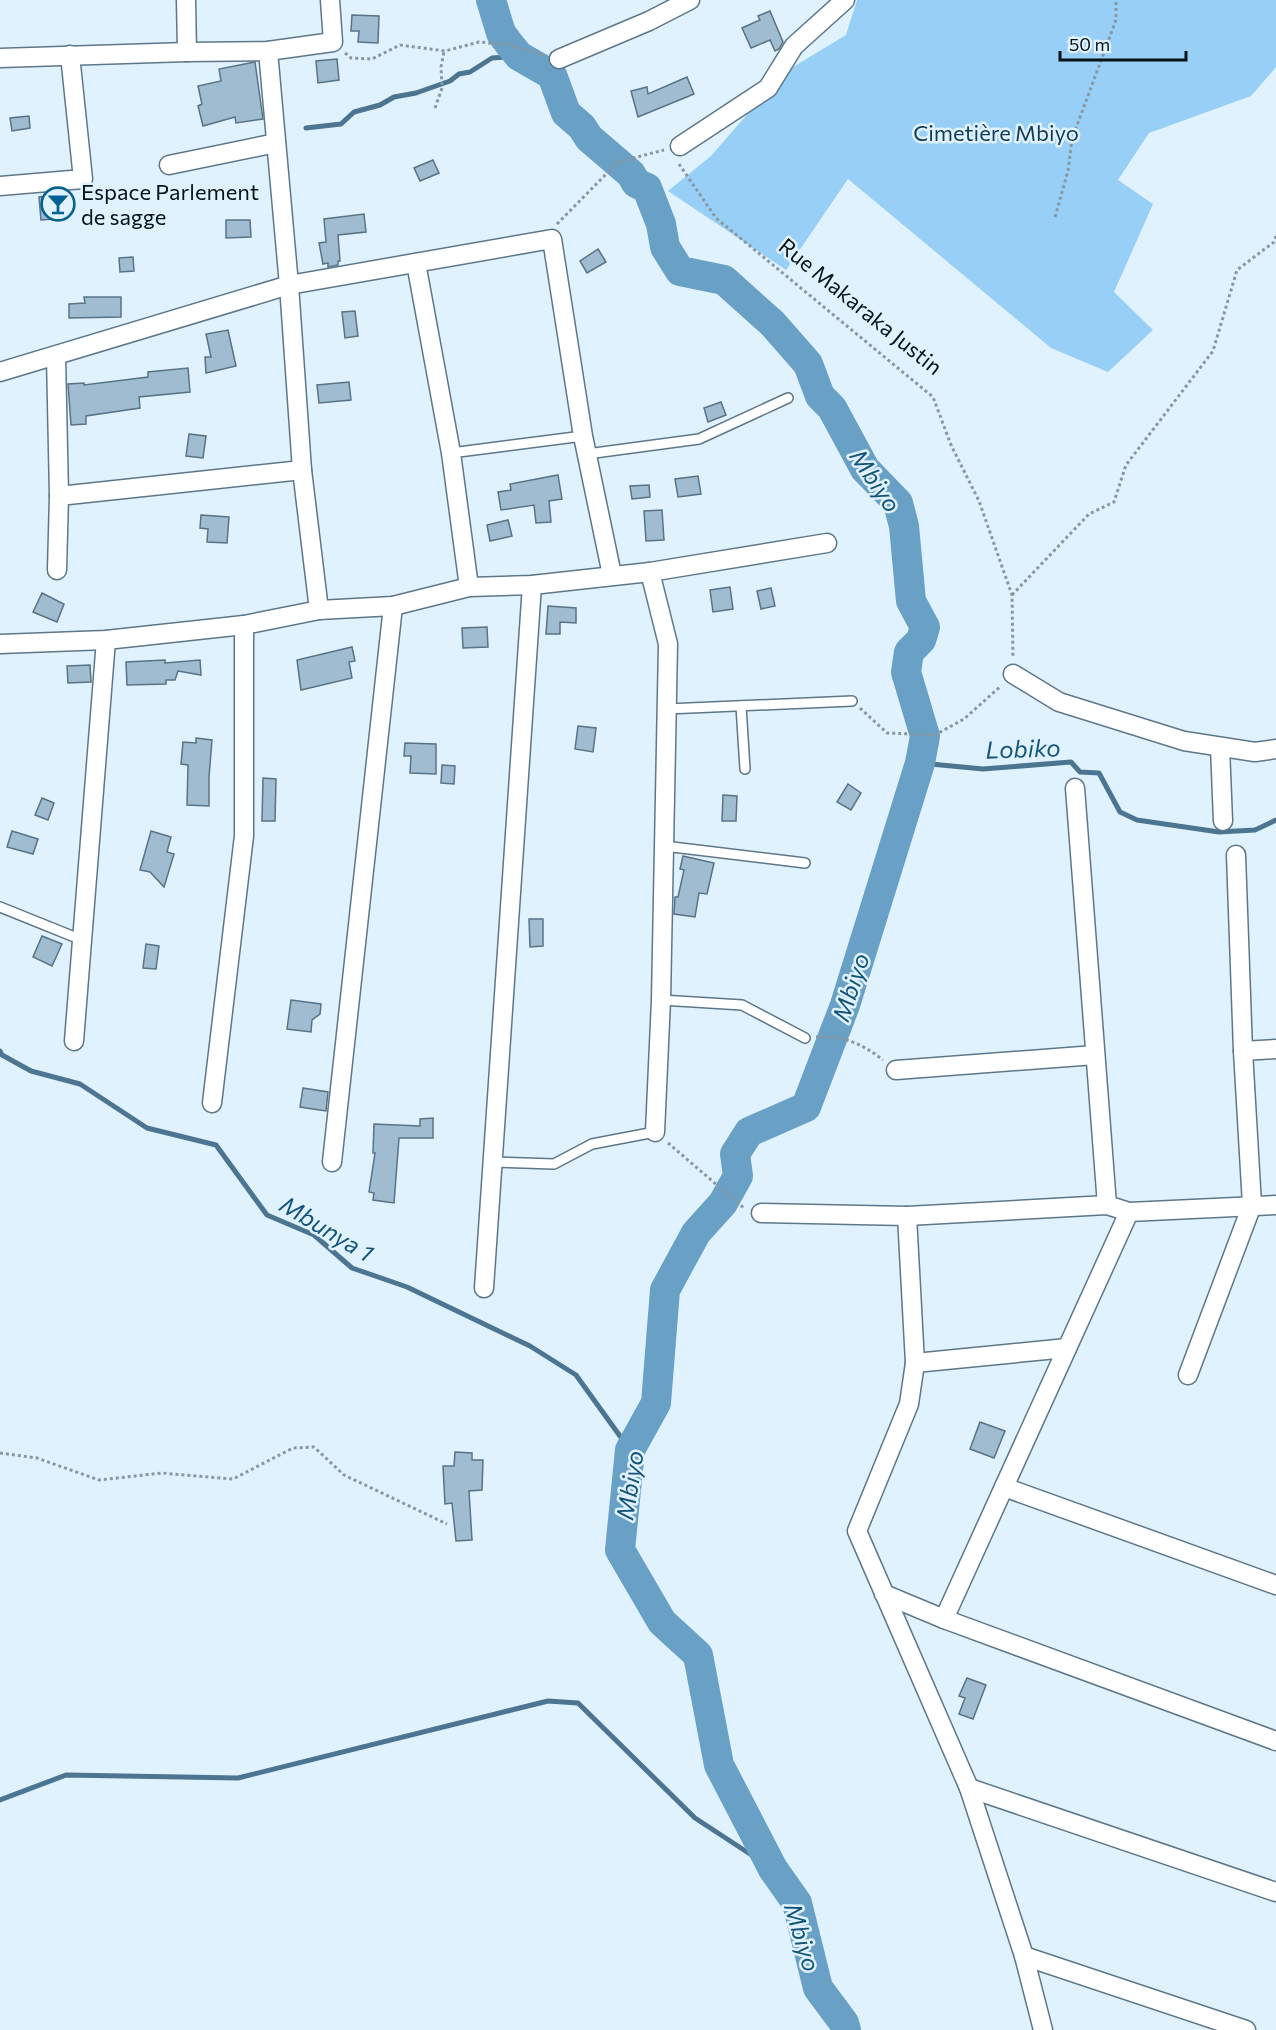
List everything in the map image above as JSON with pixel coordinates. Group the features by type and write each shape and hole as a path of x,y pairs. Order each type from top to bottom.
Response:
{"street":[{"path":"186,0 187,52"},
{"path":"0,58 268,51 333,42 330,0"},
{"path":"559,59 649,21 690,0"},
{"path":"674,147 768,87 794,46 845,0"},
{"path":"268,51 289,285 302,470 319,610"},
{"path":"0,186 83,179 70,56"},
{"path":"169,165 276,143"},
{"path":"0,372 289,285 552,239 587,454 612,575"},
{"path":"416,262 451,453 469,587"},
{"path":"56,356 59,496 57,570"},
{"path":"59,496 302,470"},
{"path":"0,644 106,640 244,625 319,610 393,606 469,587 532,585 650,572 827,543"},
{"path":"650,572 668,644 661,1000 655,1132"},
{"path":"484,1288 532,585"},
{"path":"332,1162 393,606"},
{"path":"212,1103 244,836 244,625"},
{"path":"74,1041 106,640"},
{"path":"1013,674 1059,702 1184,741 1255,752 1276,749"},
{"path":"1220,747 1222,821"},
{"path":"1075,788 1107,1205"},
{"path":"1188,1375 1252,1205 1243,1051 1236,855"},
{"path":"1243,1051 1276,1048"},
{"path":"896,1070 1095,1055"},
{"path":"761,1213 907,1216 1107,1205 1129,1212 1276,1205"},
{"path":"944,1620 1129,1212"},
{"path":"907,1216 915,1363 909,1404 857,1531 969,1788 1024,1956 1042,2030"},
{"path":"915,1363 1067,1348"},
{"path":"1004,1487 1276,1585"},
{"path":"884,1594 944,1620 1276,1741"},
{"path":"969,1788 1276,1892"},
{"path":"1024,1956 1245,2030"}],"lane":[{"path":"587,454 699,439 788,398"},
{"path":"451,453 584,436"},
{"path":"667,709 852,701"},
{"path":"741,706 745,769"},
{"path":"664,846 805,863"},
{"path":"0,907 82,940"},
{"path":"661,1000 742,1005 805,1038"},
{"path":"492,1162 554,1164 592,1144 655,1132"}],"path":[{"path":"1055,217 1068,171 1072,139 1116,20 1116,0"},
{"path":"333,42 351,58 372,59 400,45 445,51 479,42 510,45 559,59"},
{"path":"435,108 442,88 441,66 445,51"},
{"path":"552,239 555,226 618,162 674,147"},
{"name":"Rue Makaraka Justin","path":"674,147 716,218 933,397 951,446 979,501 1012,595 1013,674"},
{"path":"1012,595 1089,514 1114,502 1126,465 1213,351 1237,270 1274,242 1276,236"},
{"path":"852,701 887,734 935,735 964,719 1013,674"},
{"path":"805,1038 833,1036 865,1046 896,1070"},
{"path":"655,1132 734,1201"},
{"path":"0,1453 37,1458 99,1480 162,1473 233,1479 293,1448 314,1447 344,1475 447,1524"}],"green space":[{"name":"Cimetière Mbiyo","path":"857,0 1276,0 1276,67 1251,96 1149,133 1118,180 1153,204 1114,292 1153,330 1108,372 1051,348 848,179 786,270 668,191 711,156 783,73 846,35"}],"building":[{"path":"770,11 783,42 775,51 770,40 751,48 742,28 760,20 758,16"},
{"path":"352,15 379,16 378,43 358,42 359,31 351,31"},
{"path":"337,59 339,80 318,83 316,61"},
{"path":"255,62 263,119 236,123 235,117 203,126 198,106 202,104 198,86 221,81 219,69"},
{"path":"687,77 694,94 638,117 631,91 647,87 648,94"},
{"path":"29,116 30,128 12,131 10,118"},
{"path":"433,160 439,173 420,181 414,168"},
{"path":"66,195 67,218 41,220 39,197"},
{"path":"364,214 366,232 338,235 340,261 338,265 328,267 328,263 323,264 319,243 326,242 324,219"},
{"path":"226,220 250,220 251,237 226,238"},
{"path":"598,249 606,262 587,273 580,261"},
{"path":"133,257 134,271 120,272 119,258"},
{"path":"84,297 121,297 121,317 69,318 69,304 85,303"},
{"path":"355,311 358,336 345,338 342,312"},
{"path":"228,330 236,366 206,373 205,357 211,357 206,334"},
{"path":"188,368 190,392 139,397 140,408 86,416 86,424 71,425 68,384 84,383 84,385 148,377 148,372"},
{"path":"349,382 351,400 319,403 317,385"},
{"path":"721,402 726,415 708,422 704,408"},
{"path":"189,434 206,436 203,458 186,456"},
{"path":"558,475 562,499 549,501 551,522 536,523 534,505 501,510 498,492 511,490 510,484"},
{"path":"698,476 701,494 678,497 675,479"},
{"path":"649,485 650,497 632,499 630,486"},
{"path":"662,510 664,540 646,541 644,511"},
{"path":"201,515 229,517 227,543 207,542 208,529 200,528"},
{"path":"508,520 512,536 490,541 487,525"},
{"path":"730,587 733,609 713,612 710,590"},
{"path":"771,588 775,606 761,609 757,591"},
{"path":"42,593 64,604 57,622 33,612"},
{"path":"548,606 576,608 576,623 560,622 560,634 546,634"},
{"path":"487,627 488,647 463,648 462,628"},
{"path":"352,647 355,661 349,662 352,678 301,690 297,660"},
{"path":"165,660 165,663 200,660 201,675 178,671 175,680 166,680 166,684 127,685 126,662"},
{"path":"90,665 91,682 68,683 67,666"},
{"path":"578,726 596,728 593,752 575,749"},
{"path":"196,738 212,740 209,806 187,805 188,765 181,764 183,742 196,743"},
{"path":"405,743 436,744 436,774 410,773 411,756 404,756"},
{"path":"442,765 455,766 454,784 441,783"},
{"path":"263,778 276,779 275,821 262,821"},
{"path":"848,784 861,793 851,810 837,802"},
{"path":"723,795 737,796 736,821 722,821"},
{"path":"42,798 54,803 48,820 35,815"},
{"path":"12,831 38,839 33,854 7,847"},
{"path":"151,831 171,837 167,852 174,854 164,887 150,872 140,870"},
{"path":"683,856 714,863 707,894 699,893 695,917 674,914 675,897 678,897 684,870 680,869"},
{"path":"529,919 543,919 543,946 530,947"},
{"path":"42,936 62,944 52,966 33,957"},
{"path":"146,944 159,946 156,969 143,968"},
{"path":"291,1000 321,1004 320,1014 312,1020 311,1032 287,1029"},
{"path":"303,1088 328,1092 326,1111 300,1107"},
{"path":"433,1118 433,1138 399,1138 394,1203 373,1200 374,1193 369,1192 375,1153 373,1153 374,1124 420,1126 420,1119"},
{"path":"980,1422 1005,1431 994,1458 970,1449"},
{"path":"455,1452 472,1453 472,1460 483,1460 482,1490 469,1491 472,1540 456,1541 452,1503 445,1504 443,1466 454,1466"},
{"path":"967,1678 986,1685 973,1719 959,1714 965,1698 959,1696"}],"waterway":[{"name":"Mbiyo","path":"491,0 501,33 519,56 552,75 566,113 582,127 589,138 631,174 636,183 647,188 661,224 665,247 680,271 724,280 772,323 808,364 820,396 832,408 865,469 898,503 904,526 911,601 925,627 921,640 909,652 906,672 925,736 920,763 845,1005 806,1107 749,1132 735,1154 738,1176 723,1203 696,1233 665,1290 656,1403 630,1450 620,1550 662,1622 698,1655 719,1765 773,1869 797,1903 818,1988 844,2023 846,2030"},
{"path":"306,128 341,124 354,112 380,105 394,97 416,93 450,81 459,74 470,72 492,58 519,56"},
{"name":"Lobiko","path":"920,763 983,769 1071,762 1080,772 1099,773 1120,812 1137,820 1219,832 1255,830 1276,820"},
{"name":"Mbunya 1","path":"0,1051 2,1055 31,1071 80,1084 147,1128 216,1145 267,1215 314,1235 352,1268 407,1287 530,1346 576,1375 630,1450"},
{"path":"0,1800 66,1775 238,1778 548,1701 578,1703 695,1818 773,1869"}],"place":[{"name":"Espace Parlement de sagge","path":"58,204"}]}
